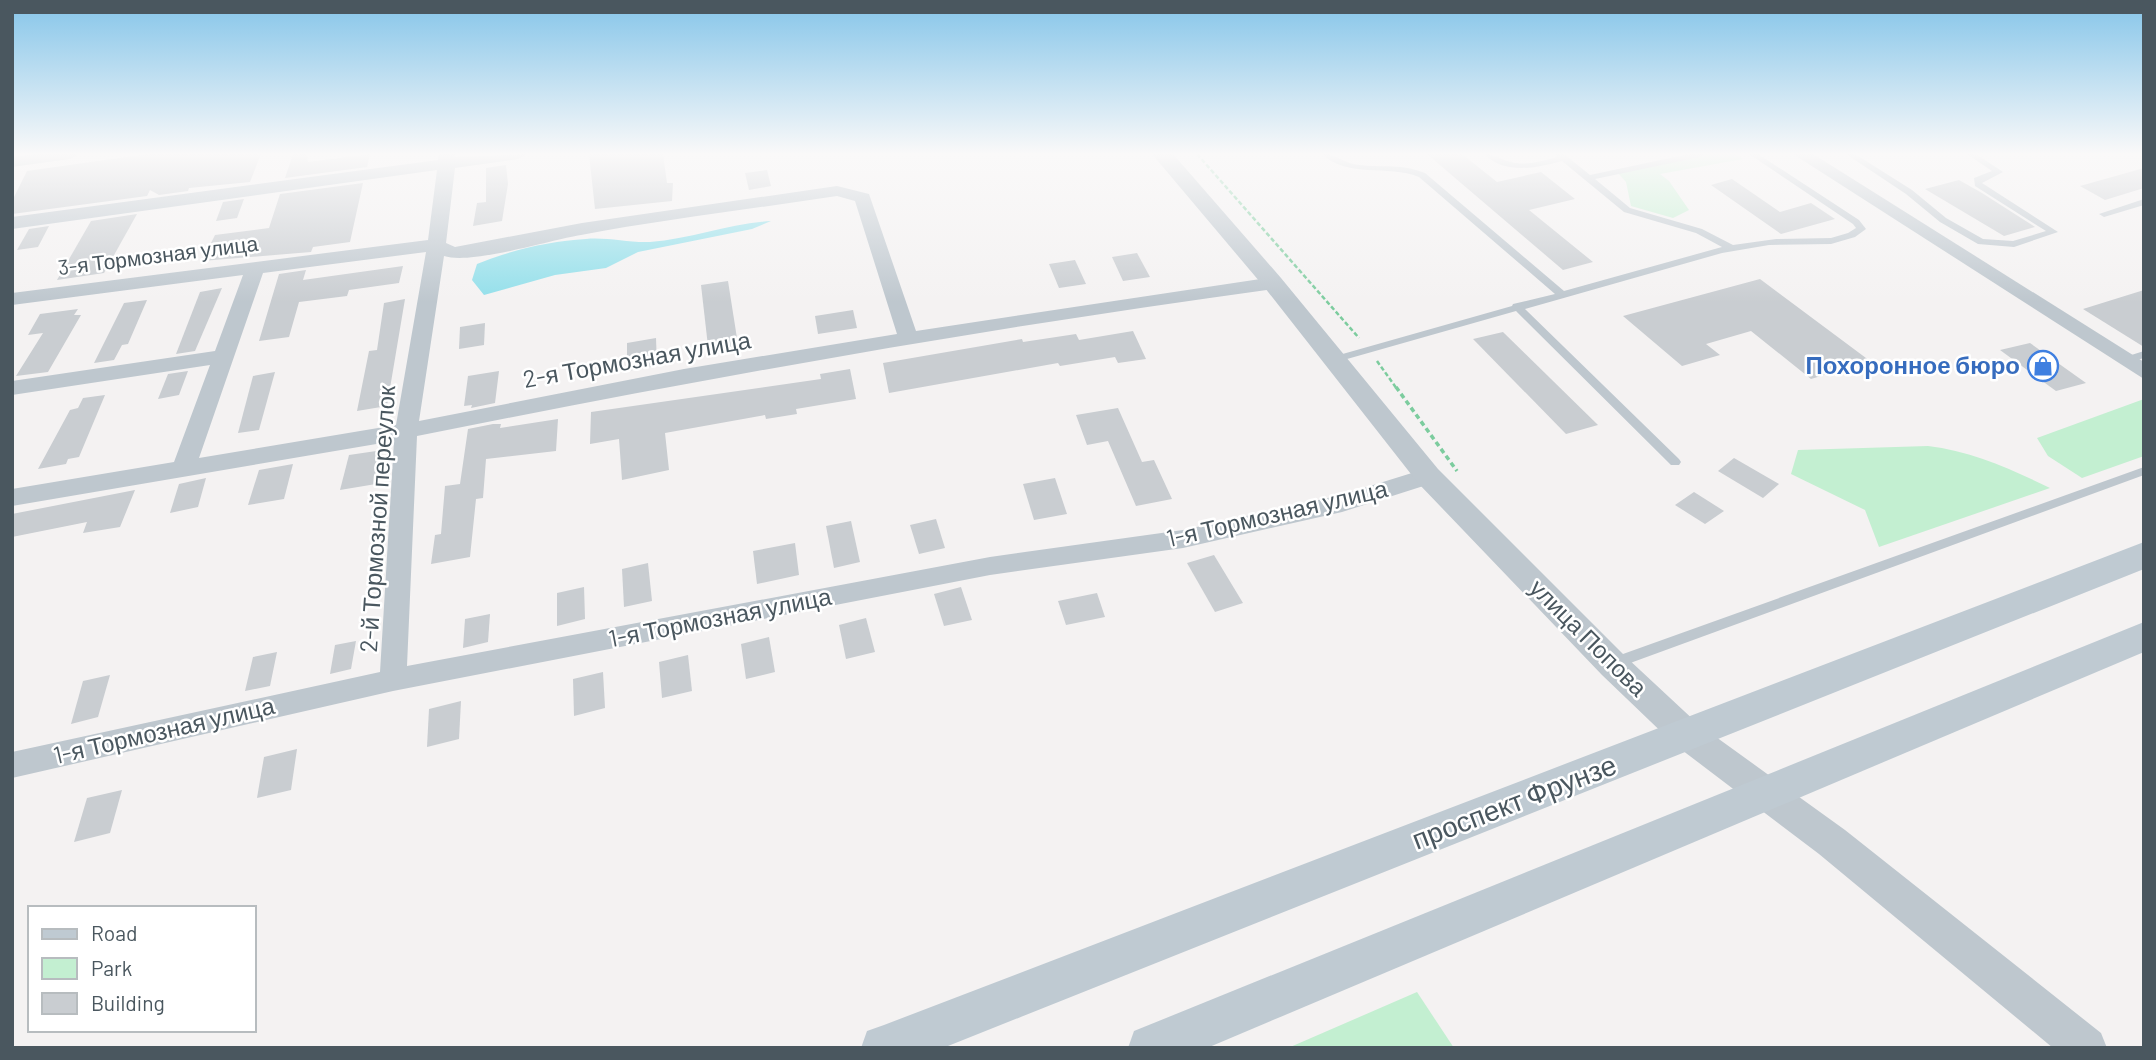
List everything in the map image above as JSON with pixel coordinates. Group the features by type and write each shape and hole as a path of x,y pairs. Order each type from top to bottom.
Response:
{"main road":[{"name":"проспект Фрунзе","path":"884,1048 2144,555"},
{"path":"1151,1048 2144,636"}],"street":[{"path":"12,223 144,203"},
{"name":"2-й Тормозной переулок","path":"393,680 406,431 440,203"},
{"name":"3-я Тормозная улица","path":"12,299 256,266 435,246 452,253 582,229 754,203"},
{"name":"3-я Тормозная улица","path":"865,203 909,340"},
{"name":"улица Попова","path":"1205,203 1336,359 1428,476 1614,666 1686,734 1768,793 2086,1048"},
{"path":"1885,203 2135,357 2144,372"},
{"path":"184,468 256,266"},
{"name":"2-я Тормозная улица","path":"12,498 406,431 684,376 1139,301 1273,283"},
{"path":"12,388 222,358"},
{"name":"1-я Тормозная улица","path":"12,765 393,680 990,566 1184,539 1329,506 1428,476"}],"lane":[{"path":"1455,203 1561,294"},
{"path":"1618,203 1627,211 1699,231 1731,248"},
{"path":"1336,359 1367,348 1731,248 1777,242 1824,242 1855,234 1861,229 1856,222 1828,203"},
{"path":"1923,203 1943,220 1981,242 2014,244 2053,232 2008,203"},
{"path":"2104,214 2139,203"},
{"path":"1517,306 1675,461"},
{"path":"1614,666 1639,653 2144,471"}],"path":[{"path":"1240,203 1367,348 1462,477"}],"green space":[{"path":"1630,203 1684,203 1689,210 1673,218 1631,206"},
{"path":"2144,399 2144,456 2082,478 2048,456 2037,438"},
{"path":"1928,446 1975,456 2050,488 1879,547 1865,510 1791,474 1798,450"},
{"path":"1417,992 1454,1048 1288,1048"}],"water":[{"path":"771,221 752,229 638,252 606,268 555,275 484,295 472,280 477,264 503,254 545,244 594,239 650,242"}],"building":[{"path":"12,203 91,203 12,214"},
{"path":"222,203 242,203 237,218 216,221"},
{"path":"277,203 358,203 350,242 313,247 311,252 202,261 215,235 269,228"},
{"path":"477,203 505,203 502,221 473,226"},
{"path":"594,203 648,203 595,209"},
{"path":"1485,203 1556,203 1529,210 1593,262 1563,270"},
{"path":"1737,203 1768,203 1780,212 1812,203 1835,219 1781,234"},
{"path":"1949,203 1998,203 2035,227 2004,236"},
{"path":"137,214 104,273 57,280 91,221"},
{"path":"49,226 38,247 17,250 29,229"},
{"path":"1137,253 1150,277 1123,281 1112,257"},
{"path":"1075,260 1086,284 1059,288 1049,264"},
{"path":"403,266 399,283 349,290 347,296 299,302 289,337 259,341 279,274 306,270 303,280"},
{"path":"1760,279 1870,361 1811,379 1751,331 1706,344 1720,355 1682,366 1623,316"},
{"path":"728,281 739,351 709,355 701,285"},
{"path":"222,288 195,351 176,354 200,292"},
{"path":"2144,290 2144,347 2083,309"},
{"path":"405,299 387,406 357,411 369,351 377,350 384,303"},
{"path":"147,300 128,344 122,345 114,360 94,363 124,303"},
{"path":"78,309 74,315 81,315 48,372 16,376 43,333 28,335 40,314"},
{"path":"853,310 857,328 818,334 815,316"},
{"path":"485,323 484,345 459,349 460,327"},
{"path":"1133,331 1146,359 1118,363 1115,357 1060,366 1058,363 889,393 883,363 1022,339 1023,342 1076,334 1079,340"},
{"path":"1503,332 1598,425 1566,434 1473,339"},
{"path":"656,338 657,366 627,371 627,343"},
{"name":"Похоронное бюро","path":"2030,343 2086,383 2056,391 2000,350"},
{"path":"850,369 856,399 796,409 797,414 766,419 765,415 665,433 669,470 622,480 619,439 590,444 591,412 821,379 820,374"},
{"path":"188,371 179,395 158,399 168,374"},
{"path":"499,371 495,403 471,408 472,405 464,406 468,376"},
{"path":"275,372 259,430 238,433 253,376"},
{"path":"105,395 79,457 68,459 66,464 38,469 70,410 78,408 83,398"},
{"path":"1118,408 1142,462 1154,460 1172,499 1136,506 1108,441 1087,445 1076,415"},
{"path":"558,419 556,451 486,459 483,498 476,499 470,557 431,564 435,535 441,534 445,486 460,484 468,429 493,424 501,424 500,428"},
{"path":"383,450 376,484 340,490 349,455"},
{"path":"1734,458 1779,484 1763,498 1718,471"},
{"path":"293,464 284,499 248,505 259,470"},
{"path":"206,478 198,507 170,513 179,484"},
{"path":"1055,478 1067,514 1034,520 1023,484"},
{"path":"135,490 120,527 83,533 87,522 12,537 12,514"},
{"path":"1694,492 1724,511 1705,524 1675,505"},
{"path":"936,519 945,548 919,554 910,525"},
{"path":"851,521 860,562 834,568 826,526"},
{"path":"795,543 799,575 757,584 753,551"},
{"path":"1214,555 1243,603 1215,612 1187,563"},
{"path":"648,563 652,601 624,607 622,569"},
{"path":"584,587 585,619 557,626 557,593"},
{"path":"961,587 972,620 944,626 934,594"},
{"path":"1097,593 1105,617 1066,625 1058,601"},
{"path":"490,614 488,642 463,648 465,619"},
{"path":"866,618 875,652 846,659 839,625"},
{"path":"769,637 775,672 746,679 741,644"},
{"path":"356,641 351,669 330,674 335,645"},
{"path":"277,652 270,686 245,691 253,657"},
{"path":"688,655 692,691 662,698 659,662"},
{"path":"603,672 605,708 574,716 573,679"},
{"path":"110,675 98,717 71,724 83,681"},
{"path":"461,701 459,739 427,747 429,709"},
{"path":"297,749 291,790 257,798 264,757"},
{"path":"122,790 110,833 74,842 87,798"}],"place":[{"name":"Похоронное бюро","path":"2043,366"}]}
